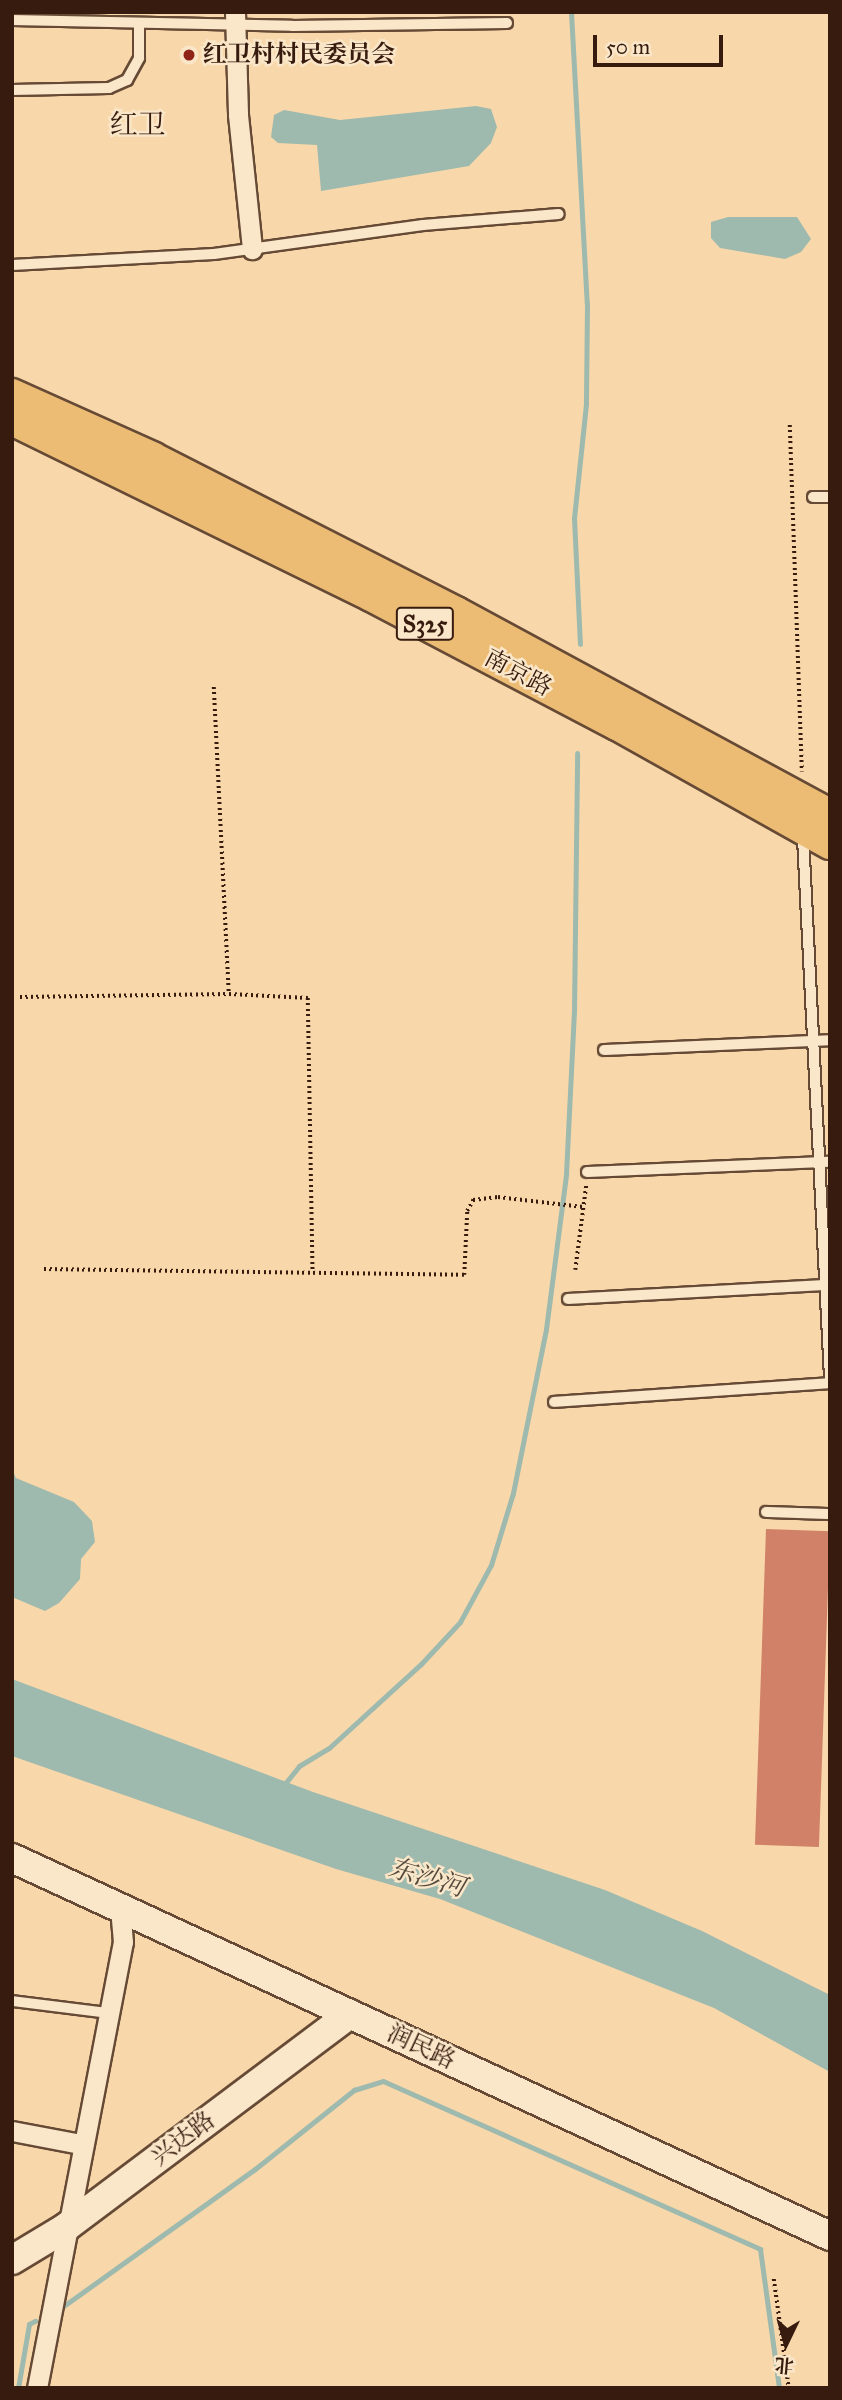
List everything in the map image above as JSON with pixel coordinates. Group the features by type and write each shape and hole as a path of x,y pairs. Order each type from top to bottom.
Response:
{"main road":[{"name":"南京路","path":"12,394 152,457 456,612 802,813 830,844"},
{"name":"南京路","path":"12,420 371,596 802,813 830,814"}],"street":[{"path":"235,18 238,115 252,248"},
{"name":"润民路","path":"12,1858 830,2236"},
{"path":"37,2388 80,2144 123,1942 120,1908"},
{"name":"兴达路","path":"12,2260 65,2228 350,2014"},
{"path":"12,2131 80,2144"}],"lane":[{"path":"12,20 139,23 235,18 507,23"},
{"path":"12,90 109,88 128,80 139,58 139,23"},
{"path":"12,265 111,262 252,248 423,225 559,214"},
{"path":"813,497 830,497"},
{"path":"554,1402 830,1380 825,1162 814,1041 802,813"},
{"path":"604,1050 830,1040"},
{"path":"587,1172 825,1162"},
{"path":"568,1299 828,1285"},
{"path":"766,1512 830,1514"},
{"path":"12,2001 108,2013"}],"path":[{"path":"790,425 802,813"},
{"path":"214,687 229,994"},
{"path":"20,997 301,994 312,1006 313,1270"},
{"path":"575,1270 587,1172"},
{"path":"44,1269 313,1270 464,1275 467,1211 473,1200 498,1197 583,1207"},
{"path":"774,2279 789,2388"}],"water":[{"path":"476,106 491,109 497,127 491,143 469,166 321,191 317,145 278,143 271,137 274,115 284,110 340,120"},
{"path":"728,217 797,217 811,239 801,252 785,259 720,248 711,238 711,222"},
{"path":"12,1469 16,1478 74,1502 92,1521 95,1542 81,1559 80,1579 59,1603 45,1611 12,1597"},
{"name":"东沙河","path":"12,1679 313,1792 605,1890 702,1931 830,1995 830,2072 714,2008 440,1899 336,1869 12,1756"}],"building":[{"path":"766,1529 830,1531 819,1847 755,1845"}],"waterway":[{"path":"571,12 587,304 586,404 574,518 580,644"},
{"path":"283,1786 299,1766 329,1748 421,1664 460,1622 491,1565 513,1493 546,1329 566,1174 574,1012 577,753"},
{"path":"58,2310 255,2169 354,2090 383,2081 760,2249 779,2388"},
{"path":"18,2388 29,2324 35,2321"}],"place":[{"name":"红卫村村民委员会","path":"189,55"}],"district":[{"name":"红卫","path":"138,125"}]}
